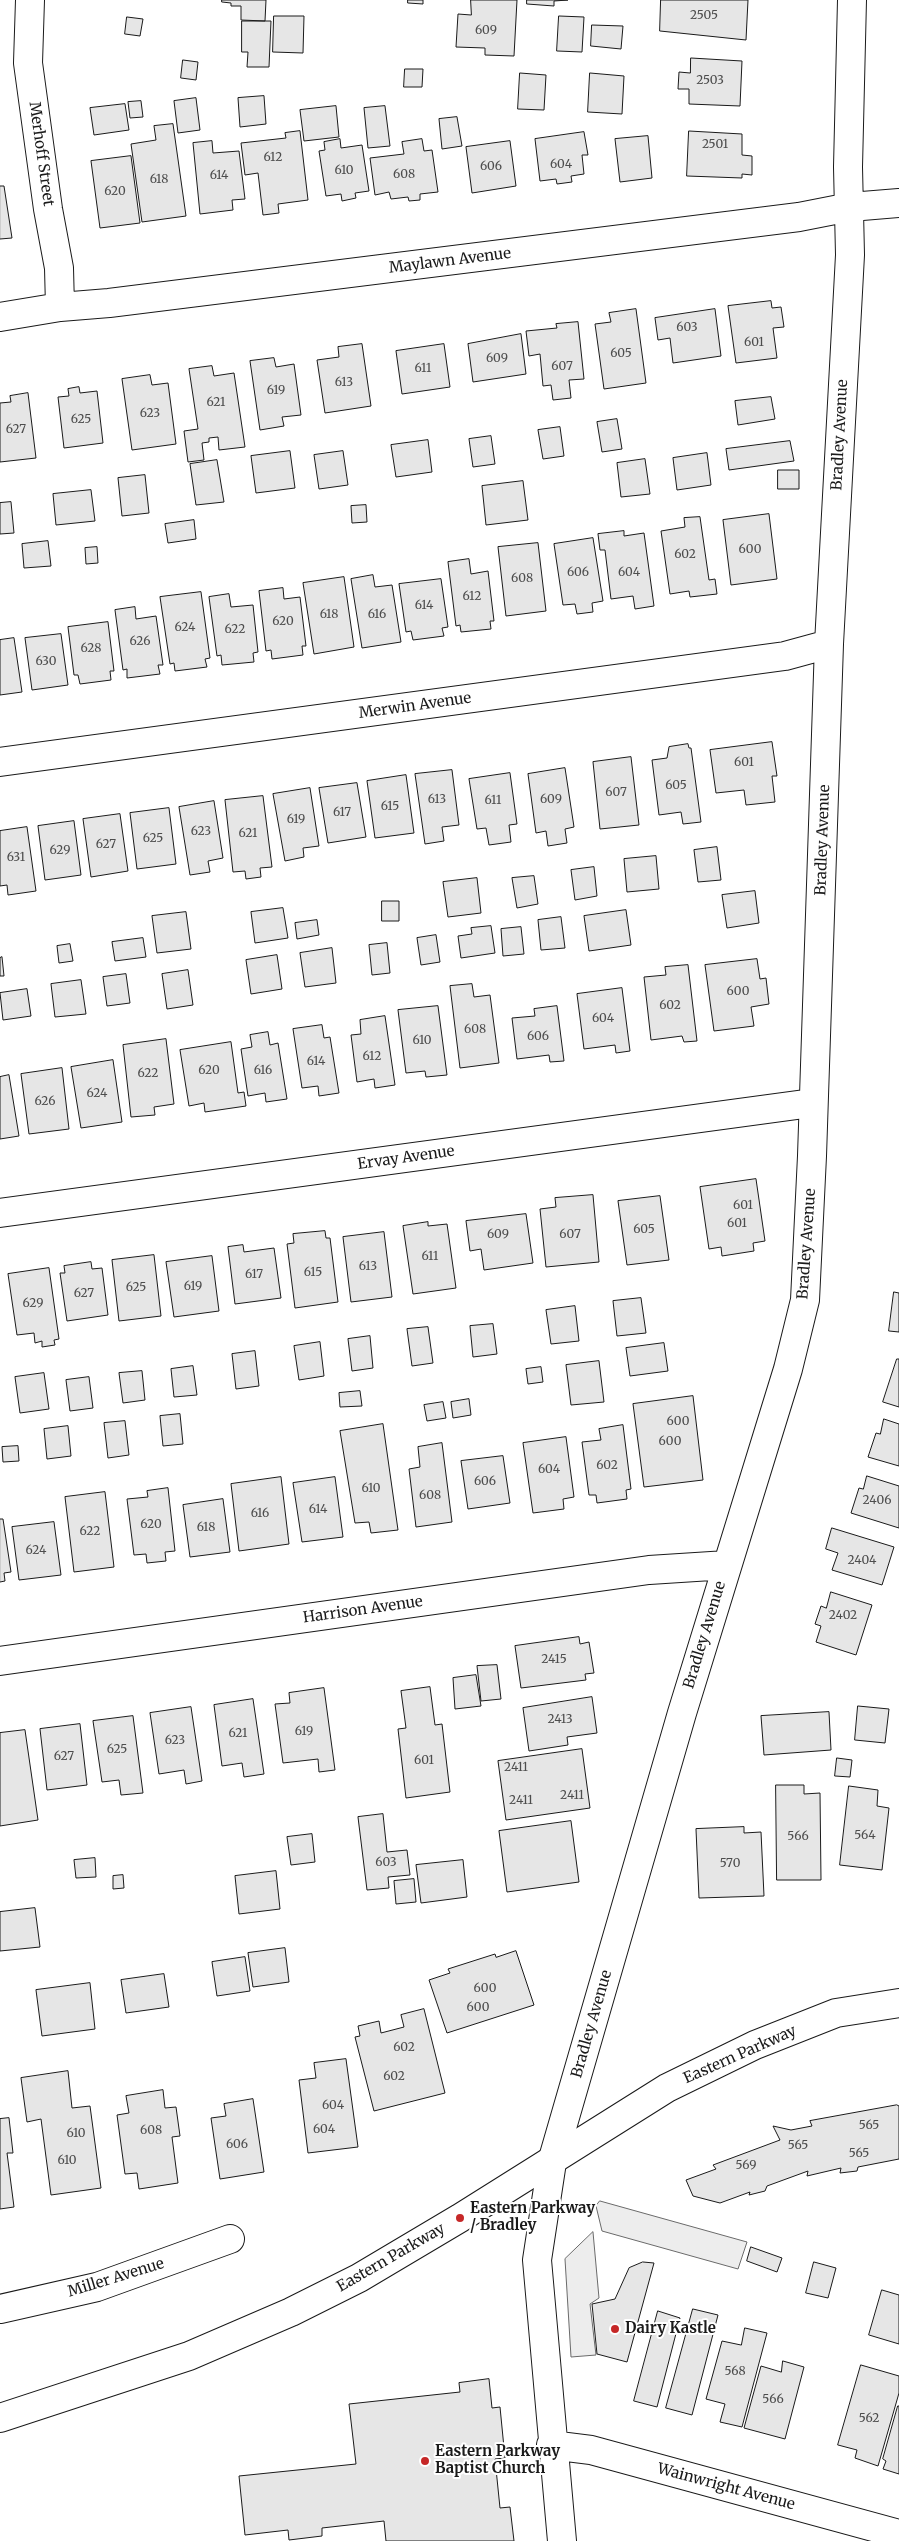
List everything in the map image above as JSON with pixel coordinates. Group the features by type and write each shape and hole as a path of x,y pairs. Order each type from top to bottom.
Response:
{"street":[{"name":"Merhoff Street","path":"30,0 28,63 48,209 59,268 60,307"},
{"name":"Bradley Avenue","path":"562,2541 551,2445 537,2260 552,2162 682,1713 788,1369 805,1300 812,1156 812,1103 829,644 850,255 848,167 852,0"},
{"name":"Maylawn Avenue","path":"0,317 60,307 119,302 799,217 850,207 899,202"},
{"name":"Merwin Avenue","path":"0,762 785,656 829,644"},
{"name":"Ervay Avenue","path":"0,1213 812,1103"},
{"name":"Harrison Avenue","path":"0,1661 649,1570 727,1565"},
{"name":"Eastern Parkway","path":"0,2418 139,2374 207,2349 291,2312 358,2278 552,2162 667,2088 755,2045 836,2013 899,2003"},
{"name":"Miller Avenue","path":"0,2309 97,2286 230,2239"},
{"name":"Wainwright Avenue","path":"551,2445 590,2450 899,2534"}],"shaded area":[{"path":"600,2201 747,2242 738,2269 602,2231 596,2206"},
{"path":"593,2232 599,2298 590,2304 596,2355 571,2357 565,2259"}],"building":[{"path":"222,0 266,0 265,21 241,20 241,6 231,6 231,3 222,2"},
{"path":"408,0 423,0 423,4 408,3"},
{"path":"471,0 517,0 514,56 485,55 485,48 456,47 458,14 471,15"},
{"path":"527,0 568,0 554,1 554,6 527,4"},
{"path":"661,0 748,0 746,40 660,31"},
{"path":"274,16 304,16 303,53 273,52"},
{"path":"559,16 584,17 582,52 557,51"},
{"path":"127,17 143,19 140,36 125,34"},
{"path":"242,21 271,21 269,67 247,67 248,52 242,52"},
{"path":"592,25 623,26 621,49 591,46"},
{"path":"691,58 742,61 740,106 689,104 689,89 678,89 679,72 690,73"},
{"path":"183,60 198,62 196,80 181,78"},
{"path":"405,69 423,69 422,87 404,87"},
{"path":"520,73 546,75 544,110 518,109"},
{"path":"590,73 624,76 622,114 588,112"},
{"path":"264,96 266,124 240,127 238,98"},
{"path":"196,98 200,130 178,133 174,101"},
{"path":"141,101 143,117 130,118 128,102"},
{"path":"125,104 129,130 94,135 90,108"},
{"path":"336,106 339,137 304,141 300,110"},
{"path":"385,106 390,146 368,148 364,108"},
{"path":"457,117 462,146 442,149 439,119"},
{"path":"173,124 186,216 142,222 131,144 156,140 154,126"},
{"path":"300,131 308,200 278,204 279,213 263,215 258,173 245,175 241,143 286,138 285,133"},
{"path":"689,131 742,134 742,155 752,156 752,175 742,174 742,178 687,176"},
{"path":"584,132 588,155 582,155 584,174 571,176 572,182 557,184 556,179 540,181 535,139"},
{"path":"648,136 652,178 620,182 615,139"},
{"path":"340,139 341,148 362,145 369,191 355,193 356,198 342,201 341,194 326,196 319,151 325,150 324,142"},
{"path":"422,139 424,151 432,150 438,192 420,194 420,200 409,201 408,197 391,199 389,192 375,195 370,158 404,154 402,142"},
{"path":"212,141 213,153 239,151 245,199 232,200 233,210 200,214 193,143"},
{"path":"510,141 516,186 472,193 466,147"},
{"path":"131,156 140,223 100,228 91,161"},
{"path":"0,186 4,186 12,238 0,239"},
{"path":"771,301 772,308 781,307 784,327 773,328 777,358 736,363 728,306"},
{"path":"636,309 646,383 604,389 595,324 611,322 609,313"},
{"path":"715,309 721,356 673,363 670,338 658,340 655,318"},
{"path":"578,322 584,379 569,380 571,398 553,400 551,385 543,386 540,354 529,356 526,331 557,328 556,324"},
{"path":"521,334 526,374 473,382 468,344"},
{"path":"362,344 371,406 325,413 317,360 339,357 338,347"},
{"path":"444,344 450,387 402,394 396,351"},
{"path":"274,358 276,367 294,364 301,415 282,417 284,426 260,430 250,361"},
{"path":"212,366 214,376 234,373 245,447 219,450 218,437 209,438 209,442 202,443 204,460 188,462 184,431 198,429 189,369"},
{"path":"150,375 152,385 168,383 176,444 132,450 122,379"},
{"path":"79,387 80,393 97,391 103,443 64,448 58,397 69,396 68,389"},
{"path":"28,393 36,458 0,462 0,403 11,402 10,396"},
{"path":"771,397 775,419 738,425 735,401"},
{"path":"617,419 622,449 602,452 597,422"},
{"path":"560,427 564,456 543,459 538,430"},
{"path":"491,436 495,464 473,467 469,439"},
{"path":"428,440 432,472 396,477 391,445"},
{"path":"790,441 794,461 729,470 726,449"},
{"path":"290,451 295,488 256,493 251,456"},
{"path":"343,451 348,485 319,489 314,455"},
{"path":"707,453 711,485 677,490 673,458"},
{"path":"645,459 650,494 621,497 617,463"},
{"path":"217,460 224,502 196,505 190,464"},
{"path":"778,470 799,470 799,489 778,489"},
{"path":"145,475 149,513 122,516 118,478"},
{"path":"523,481 528,520 486,525 482,486"},
{"path":"91,490 95,521 56,525 53,494"},
{"path":"11,502 14,533 0,534 0,503"},
{"path":"366,505 367,522 352,523 351,506"},
{"path":"769,514 777,579 731,585 723,520"},
{"path":"700,517 709,580 715,579 717,594 690,597 689,591 670,594 661,531 685,527 684,518"},
{"path":"194,520 196,539 168,543 165,524"},
{"path":"624,531 624,536 644,533 654,606 635,609 633,596 611,599 605,550 600,550 598,534"},
{"path":"593,538 603,601 592,603 593,612 577,614 575,604 563,605 554,544"},
{"path":"48,541 51,566 24,568 22,544"},
{"path":"538,543 546,611 506,616 498,547"},
{"path":"97,547 98,563 86,564 85,548"},
{"path":"469,559 471,574 488,571 494,621 490,621 491,629 461,632 460,625 456,626 448,562"},
{"path":"373,575 375,587 392,585 401,642 362,648 351,579"},
{"path":"344,577 354,647 314,654 303,583"},
{"path":"441,579 448,627 442,628 444,636 413,640 411,631 406,632 399,584"},
{"path":"283,588 284,599 300,597 306,646 302,646 303,655 272,659 271,650 266,651 259,591"},
{"path":"201,592 210,658 205,659 207,667 175,671 174,663 170,664 160,597"},
{"path":"229,594 231,607 253,605 258,652 253,653 254,662 222,665 221,655 217,656 209,597"},
{"path":"135,607 136,619 156,616 163,665 158,665 160,674 127,678 127,669 123,670 115,610"},
{"path":"108,622 114,671 110,671 111,680 80,684 78,675 74,675 68,627"},
{"path":"61,634 68,685 32,690 25,638"},
{"path":"14,638 22,692 0,695 0,640"},
{"path":"772,742 777,776 772,776 775,802 746,805 744,790 716,793 710,750"},
{"path":"688,744 689,748 691,748 701,822 683,824 681,812 659,815 652,760 667,758 669,747"},
{"path":"631,757 639,825 600,829 593,762"},
{"path":"565,768 574,827 565,829 567,843 548,846 546,831 536,833 528,774"},
{"path":"452,770 459,825 442,827 444,841 425,844 415,774"},
{"path":"510,773 517,824 509,825 511,842 489,845 486,828 477,829 469,779"},
{"path":"406,775 414,833 375,838 367,781"},
{"path":"357,783 366,837 328,843 319,788"},
{"path":"310,788 319,846 303,848 304,857 285,861 273,794"},
{"path":"263,796 272,867 260,868 261,877 246,879 245,871 233,872 225,800"},
{"path":"214,801 223,858 208,861 210,872 190,875 179,807"},
{"path":"169,808 176,864 137,869 130,813"},
{"path":"120,814 128,871 91,877 83,819"},
{"path":"74,821 81,875 45,880 38,826"},
{"path":"27,827 36,891 8,895 7,885 0,886 0,831"},
{"path":"717,847 721,880 698,882 694,850"},
{"path":"656,856 659,889 627,892 624,859"},
{"path":"594,867 597,896 575,900 571,870"},
{"path":"534,876 538,904 517,908 512,878"},
{"path":"477,878 481,913 448,917 443,882"},
{"path":"755,891 759,923 727,928 722,895"},
{"path":"382,901 399,901 399,921 382,921"},
{"path":"283,908 288,938 255,943 251,912"},
{"path":"626,910 631,945 589,951 584,916"},
{"path":"186,912 191,949 157,953 152,916"},
{"path":"561,917 565,948 541,950 538,920"},
{"path":"317,920 319,935 297,939 295,923"},
{"path":"491,926 495,953 461,958 458,936 472,934 471,928"},
{"path":"521,927 524,954 503,956 501,929"},
{"path":"436,935 440,962 421,965 417,938"},
{"path":"143,938 146,957 115,961 112,942"},
{"path":"387,943 390,973 372,975 369,945"},
{"path":"70,944 73,961 59,963 57,946"},
{"path":"332,948 336,983 305,987 300,953"},
{"path":"277,955 282,989 251,994 246,960"},
{"path":"2,957 4,976 0,976 0,958"},
{"path":"757,959 760,979 766,978 769,1004 751,1007 754,1026 714,1031 705,965"},
{"path":"688,965 697,1041 684,1042 682,1036 651,1040 644,977 666,975 665,967"},
{"path":"188,970 193,1005 167,1009 162,974"},
{"path":"126,974 130,1003 107,1006 103,977"},
{"path":"81,980 86,1014 55,1017 51,984"},
{"path":"472,984 474,997 490,995 499,1063 460,1068 450,986"},
{"path":"622,988 630,1051 616,1053 615,1045 584,1049 577,994"},
{"path":"27,989 31,1016 3,1020 0,993"},
{"path":"438,1006 447,1075 426,1077 425,1071 406,1073 398,1010"},
{"path":"557,1006 564,1061 550,1062 549,1055 517,1059 512,1018 535,1016 534,1009"},
{"path":"385,1016 395,1085 375,1088 374,1079 357,1082 351,1035 361,1034 360,1020"},
{"path":"322,1025 324,1038 330,1037 339,1093 319,1096 318,1086 302,1088 293,1029"},
{"path":"268,1032 270,1045 278,1043 287,1099 266,1102 265,1093 248,1096 241,1049 252,1047 250,1035"},
{"path":"166,1039 174,1104 154,1107 155,1115 131,1117 123,1045"},
{"path":"231,1042 238,1093 244,1092 246,1106 205,1112 204,1103 189,1106 180,1050"},
{"path":"113,1060 122,1122 81,1128 71,1067"},
{"path":"62,1068 69,1129 29,1134 21,1074"},
{"path":"9,1075 19,1136 0,1139 0,1077"},
{"path":"756,1179 765,1241 753,1243 754,1251 722,1256 721,1247 709,1249 700,1187"},
{"path":"593,1195 599,1262 546,1267 540,1209 556,1207 555,1198"},
{"path":"660,1196 669,1260 627,1265 618,1201"},
{"path":"526,1214 533,1263 484,1270 481,1249 470,1251 466,1221"},
{"path":"428,1222 428,1226 447,1224 456,1288 413,1294 403,1226"},
{"path":"325,1231 326,1238 330,1238 338,1302 295,1308 287,1244 294,1243 293,1234"},
{"path":"384,1232 392,1297 351,1302 343,1237"},
{"path":"243,1245 244,1252 274,1248 281,1298 235,1304 228,1247"},
{"path":"154,1255 161,1316 119,1321 112,1260"},
{"path":"212,1256 219,1311 174,1317 166,1262"},
{"path":"91,1262 92,1269 102,1268 108,1315 67,1321 60,1273 65,1273 64,1266"},
{"path":"49,1268 59,1339 54,1340 55,1345 42,1347 42,1341 35,1343 34,1333 17,1335 8,1274"},
{"path":"894,1292 899,1293 899,1332 889,1331"},
{"path":"641,1298 646,1333 617,1336 613,1301"},
{"path":"575,1306 579,1341 551,1344 546,1310"},
{"path":"493,1324 497,1354 473,1357 470,1326"},
{"path":"428,1327 433,1363 412,1366 407,1329"},
{"path":"370,1336 373,1368 352,1371 348,1339"},
{"path":"320,1342 324,1376 299,1380 294,1346"},
{"path":"664,1343 668,1371 630,1376 626,1348"},
{"path":"255,1351 259,1386 236,1389 232,1354"},
{"path":"897,1359 899,1359 899,1407 883,1402"},
{"path":"599,1361 604,1402 571,1405 566,1365"},
{"path":"193,1366 197,1395 174,1397 171,1369"},
{"path":"541,1367 543,1382 528,1384 526,1369"},
{"path":"142,1371 145,1400 123,1403 119,1373"},
{"path":"44,1373 49,1409 20,1413 15,1377"},
{"path":"89,1377 93,1408 70,1411 66,1380"},
{"path":"360,1391 362,1406 340,1407 339,1393"},
{"path":"693,1396 703,1480 644,1487 633,1404"},
{"path":"469,1399 471,1415 453,1418 451,1402"},
{"path":"443,1402 446,1418 427,1421 424,1405"},
{"path":"180,1414 183,1444 163,1446 160,1416"},
{"path":"884,1419 899,1424 899,1466 868,1457 876,1433 880,1434"},
{"path":"125,1421 129,1455 108,1458 104,1423"},
{"path":"383,1424 398,1530 371,1533 369,1522 355,1523 340,1431"},
{"path":"623,1425 631,1489 626,1490 627,1499 597,1503 596,1495 589,1495 582,1442 601,1440 599,1429"},
{"path":"68,1426 71,1456 47,1459 44,1429"},
{"path":"566,1437 574,1497 563,1499 564,1509 533,1513 523,1443"},
{"path":"442,1443 452,1522 416,1527 409,1469 420,1467 418,1447"},
{"path":"18,1446 19,1461 3,1462 2,1447"},
{"path":"503,1456 510,1503 468,1509 461,1461"},
{"path":"867,1476 899,1486 899,1528 851,1513 859,1488 863,1489"},
{"path":"281,1477 289,1544 239,1551 231,1484"},
{"path":"335,1477 343,1537 302,1542 293,1483"},
{"path":"168,1488 175,1551 165,1552 166,1561 147,1563 146,1554 134,1555 127,1499 148,1497 147,1491"},
{"path":"105,1492 114,1567 74,1572 65,1497"},
{"path":"223,1499 230,1552 190,1557 183,1505"},
{"path":"0,1519 3,1519 11,1572 4,1573 5,1581 0,1582"},
{"path":"54,1522 61,1575 19,1580 12,1527"},
{"path":"832,1528 894,1547 882,1585 832,1570 838,1553 826,1549"},
{"path":"831,1592 872,1605 856,1655 816,1642 821,1626 815,1624 821,1606 826,1608"},
{"path":"579,1637 580,1644 589,1642 594,1673 585,1674 586,1680 521,1688 515,1646"},
{"path":"497,1665 501,1699 481,1701 477,1666"},
{"path":"476,1675 481,1706 455,1709 453,1678"},
{"path":"430,1687 435,1725 442,1724 450,1792 406,1798 398,1729 406,1728 401,1691"},
{"path":"324,1688 335,1770 319,1772 318,1759 283,1763 275,1704 290,1703 289,1693"},
{"path":"592,1697 597,1733 567,1737 568,1745 529,1751 523,1708"},
{"path":"253,1699 264,1774 244,1777 242,1763 222,1766 214,1705"},
{"path":"858,1706 889,1709 885,1743 855,1740"},
{"path":"191,1707 202,1781 186,1784 184,1770 159,1774 150,1713"},
{"path":"829,1712 831,1750 764,1755 761,1716"},
{"path":"133,1716 143,1793 121,1795 119,1780 102,1782 93,1721"},
{"path":"80,1724 87,1785 47,1790 40,1729"},
{"path":"25,1730 38,1820 0,1826 0,1733"},
{"path":"582,1749 590,1808 506,1820 498,1761"},
{"path":"837,1758 852,1760 850,1777 835,1776"},
{"path":"776,1785 804,1785 804,1794 820,1793 821,1880 777,1880"},
{"path":"849,1786 878,1790 877,1806 889,1808 882,1870 840,1865"},
{"path":"383,1814 387,1852 407,1850 410,1875 388,1877 389,1888 367,1890 358,1817"},
{"path":"571,1821 579,1882 507,1892 499,1831"},
{"path":"744,1827 744,1833 761,1832 764,1896 699,1898 696,1829"},
{"path":"312,1834 315,1862 291,1865 287,1837"},
{"path":"95,1858 96,1877 76,1878 74,1860"},
{"path":"463,1860 467,1897 421,1903 416,1865"},
{"path":"276,1871 280,1909 239,1914 235,1876"},
{"path":"123,1875 124,1888 113,1889 113,1876"},
{"path":"414,1879 416,1902 396,1904 394,1881"},
{"path":"35,1908 40,1947 0,1951 0,1912"},
{"path":"285,1948 289,1982 253,1987 248,1953"},
{"path":"516,1951 534,2005 447,2033 429,1980 450,1973 448,1969 495,1954 496,1957"},
{"path":"245,1957 250,1991 217,1996 212,1962"},
{"path":"164,1974 169,2007 126,2013 121,1980"},
{"path":"90,1983 95,2029 42,2036 36,1990"},
{"path":"424,2009 445,2093 374,2111 355,2037 360,2036 358,2026 379,2021 381,2033 404,2027 401,2015"},
{"path":"346,2059 358,2147 308,2153 299,2080 316,2078 314,2063"},
{"path":"68,2071 72,2108 90,2106 101,2188 51,2195 41,2119 27,2122 21,2078"},
{"path":"163,2090 165,2108 176,2107 180,2136 172,2137 178,2183 139,2189 137,2173 125,2174 117,2115 129,2113 126,2096"},
{"path":"253,2099 264,2172 220,2179 211,2118 226,2116 224,2104"},
{"path":"899,2106 899,2159 858,2167 857,2171 840,2173 841,2168 807,2176 808,2171 767,2186 765,2191 749,2195 750,2192 720,2203 693,2196 686,2180 716,2169 713,2165 780,2140 773,2126 791,2130 812,2126 810,2121"},
{"path":"9,2118 13,2153 7,2153 14,2207 0,2209 0,2119"},
{"path":"751,2247 782,2258 777,2272 747,2261"},
{"name":"Dairy Kastle","path":"643,2262 654,2263 627,2362 597,2354 592,2304 615,2299 629,2268"},
{"path":"814,2262 836,2268 828,2298 806,2293"},
{"path":"882,2290 899,2295 899,2344 869,2335"},
{"path":"693,2309 718,2315 692,2415 666,2408"},
{"path":"658,2311 680,2318 657,2407 634,2401"},
{"path":"745,2328 767,2333 742,2427 720,2422 725,2404 706,2399 722,2341 741,2345"},
{"path":"783,2361 804,2367 785,2439 744,2428 761,2366 781,2372"},
{"path":"861,2365 899,2376 899,2393 878,2466 855,2458 857,2450 838,2445"},
{"name":"Eastern Parkway Baptist Church","path":"489,2379 492,2408 500,2407 505,2458 495,2459 500,2508 510,2507 514,2541 386,2541 384,2521 322,2528 322,2536 289,2540 288,2530 245,2535 239,2476 356,2464 349,2404 460,2392 459,2383"},
{"path":"898,2406 899,2474 883,2469 886,2461 883,2459"}],"place":[{"name":"Eastern Parkway / Bradley","path":"460,2218"},
{"name":"Dairy Kastle","path":"615,2329"},
{"name":"Eastern Parkway Baptist Church","path":"425,2461"}]}
